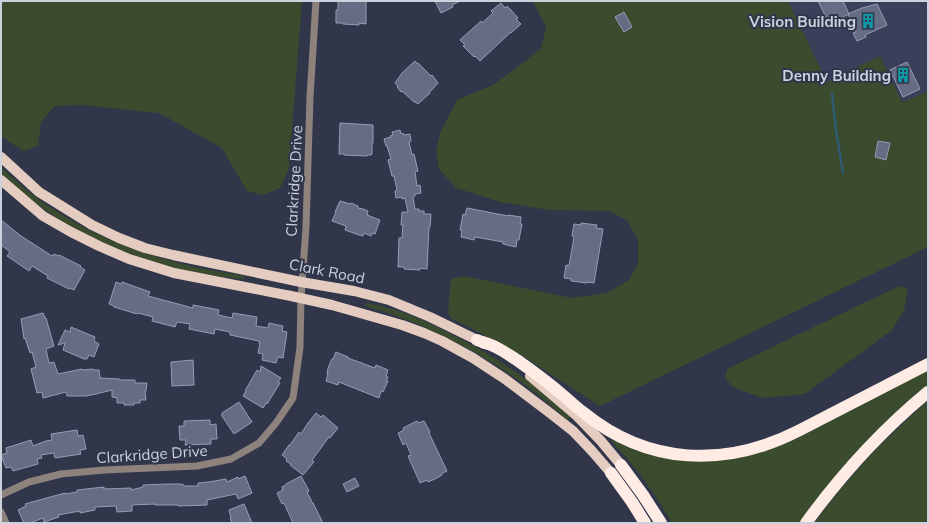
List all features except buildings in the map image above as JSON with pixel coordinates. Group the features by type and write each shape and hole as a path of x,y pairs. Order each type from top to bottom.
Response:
{"highway":[{"path":"477,340 492,345 509,355 550,384 599,425 623,438 661,451 694,456 724,455 767,445 786,437 928,364"},
{"path":"806,523 837,484 880,436 928,392"},
{"path":"621,465 661,523"},
{"path":"611,473 645,523"}],"main road":[{"name":"Clark Road","path":"1,157 38,192 92,225 145,248 301,282 354,291 389,300 430,317 477,340 510,362 559,400 577,416 621,465"},
{"name":"Clark Road","path":"1,180 43,216 92,243 129,259 174,273 332,305 402,325 430,336 473,358 531,398 567,427 592,451 611,473"}],"street":[{"name":"Clarkridge Drive","path":"1,495 29,482 61,474 104,470 197,466 231,459 259,443 276,423 293,398 300,347 301,282 306,227 310,97 316,1"},
{"path":"1,512 6,523"}],"shaded area":[{"path":"788,1 928,1 928,91 903,102 880,56 827,83"}],"green space":[{"path":"1,1 302,1 289,168 280,188 263,195 247,191 222,148 159,113 82,105 55,106 41,122 38,146 23,151 1,136"},
{"path":"533,1 788,1 827,82 880,56 902,102 928,91 928,247 600,406 518,353 451,318 448,312 451,279 464,276 572,298 607,293 629,280 638,263 638,240 627,220 609,211 549,210 500,202 456,188 439,169 436,151 440,133 457,100 493,85 541,48 546,27"},
{"path":"1,167 31,193 57,212 73,222 124,246 160,258 195,267 245,276 244,279 193,272 166,266 115,248 66,223 43,209 1,175"},
{"path":"899,286 908,289 904,310 892,330 805,394 763,398 733,387 725,378 727,369"},
{"path":"366,303 390,308 413,316 469,343 523,377 571,416 567,420 533,391 496,365 477,354 417,324 365,306"},
{"path":"928,369 928,385 880,428 809,510 800,523 672,523 642,477 612,441 613,439 723,459"},
{"path":"928,400 928,520 922,523 814,523 842,487 878,447"}],"waterway":[{"path":"832,94 843,173"}],"place":[{"name":"Vision Building","path":"868,21"},
{"name":"Denny Building","path":"903,75"}]}
